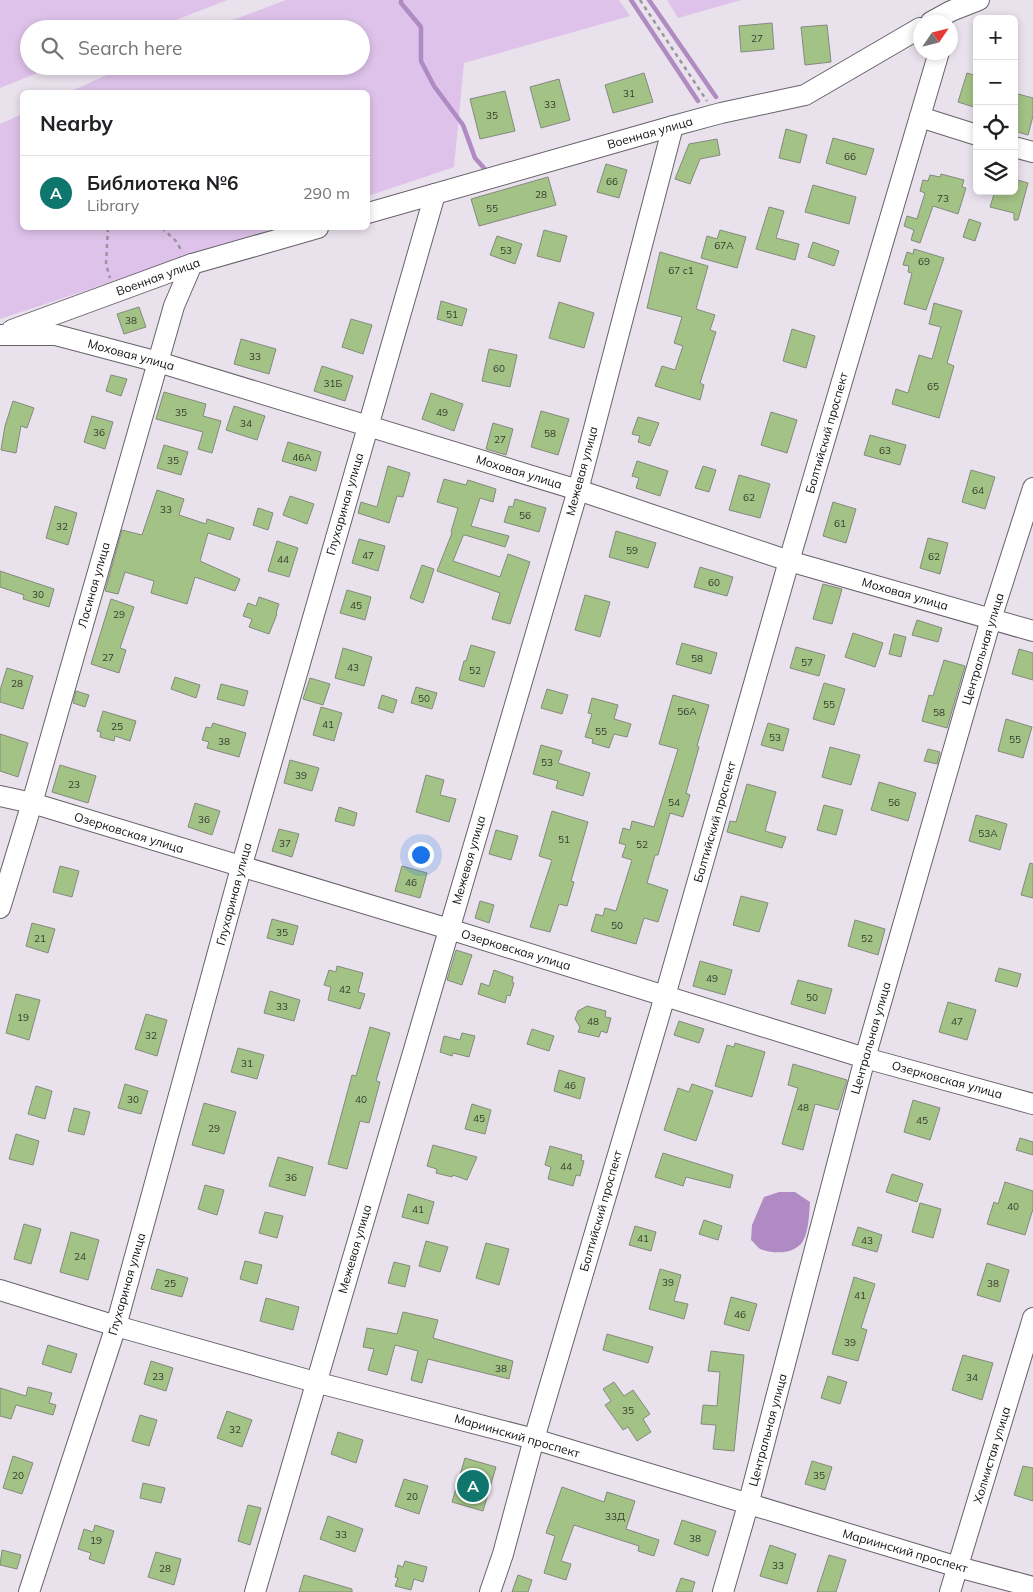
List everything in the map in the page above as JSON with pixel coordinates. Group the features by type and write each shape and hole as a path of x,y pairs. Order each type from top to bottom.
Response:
{"street":[{"path":"953,15 979,0"},
{"name":"Военная улица","path":"370,212 673,126 805,95 913,32"},
{"name":"Балтийский проспект","path":"490,1592 503,1554 534,1440 665,996 789,561 937,60"},
{"path":"920,117 973,134"},
{"name":"Межевая улица","path":"255,1592 578,490 673,126"},
{"path":"1018,148 1033,152"},
{"name":"Глухариная улица","path":"29,1592 116,1326 241,868 435,194"},
{"name":"Военная улица","path":"0,335 187,259 310,230"},
{"name":"Лосиная улица","path":"0,908 32,804 187,259"},
{"name":"Моховая улица","path":"0,335 56,334 158,362 578,490 789,561 1033,631"},
{"name":"Центральная улица","path":"723,1592 748,1505 864,1058 991,619 1033,488"},
{"name":"Озерковская улица","path":"0,796 449,929 864,1058 1033,1104"},
{"name":"Мариинский проспект","path":"0,1290 116,1326 315,1382 534,1440 958,1567 1033,1587"},
{"name":"Холмистая улица","path":"950,1592 1033,1318"}],"path":[{"path":"640,0 703,92 714,115"},
{"path":"108,230 106,264 109,276"},
{"path":"164,230 177,242 187,259"}],"shaded area":[{"path":"0,0 227,0 176,20 20,20 20,75 32,75 0,88"},
{"path":"286,0 619,0 630,16 464,63 454,167 370,195 370,90 73,90 107,75 370,75 370,20 233,20"},
{"path":"667,0 741,0 678,18"},
{"path":"20,115 20,230 268,230 0,319 0,124"},
{"path":"779,1192 795,1192 810,1202 808,1227 803,1241 800,1245 785,1252 761,1249 751,1240 752,1225 764,1197"}],"building":[{"path":"772,23 774,49 741,52 739,26"},
{"path":"827,25 831,62 805,65 801,27"},
{"path":"644,73 653,102 613,113 605,85"},
{"path":"967,73 973,75 973,107 958,102"},
{"path":"559,79 570,120 541,128 530,87"},
{"path":"505,91 515,131 480,139 470,99"},
{"path":"1018,94 1033,98 1033,116 1028,135 1018,132"},
{"path":"786,129 807,135 800,163 779,158"},
{"path":"833,138 874,149 866,175 826,163"},
{"path":"717,139 720,155 700,159 690,184 675,179 689,144"},
{"path":"606,164 627,170 619,198 597,192"},
{"path":"941,174 964,180 962,187 966,188 958,214 933,206 920,243 911,240 914,230 904,226 907,216 917,219 925,193 920,191 923,180 928,181 930,175 940,177"},
{"path":"548,177 556,205 479,226 471,199"},
{"path":"1018,180 1028,183 1018,220 1014,220 1014,213 990,207 994,195 1018,195"},
{"path":"813,185 856,197 849,224 805,212"},
{"path":"769,207 784,211 776,238 799,244 795,260 756,249"},
{"path":"969,219 981,223 975,241 963,237"},
{"path":"544,230 567,236 560,262 537,256"},
{"path":"720,230 746,237 737,268 701,258 707,236 717,239"},
{"path":"497,236 522,244 515,264 490,255"},
{"path":"813,242 839,251 834,266 808,257"},
{"path":"914,249 944,258 926,310 904,304 912,273 908,272 909,266 903,265 907,252 913,254"},
{"path":"660,252 708,266 696,309 715,315 710,330 716,332 700,383 704,385 700,400 655,386 662,366 675,370 683,346 674,343 682,317 647,308"},
{"path":"441,301 467,309 462,326 437,319"},
{"path":"559,302 594,313 584,348 549,338"},
{"path":"934,303 962,311 947,363 954,366 939,418 892,404 896,389 908,393 919,355 932,359 941,327 929,324"},
{"path":"139,307 146,327 124,334 117,314"},
{"path":"351,319 372,325 363,354 342,347"},
{"path":"792,329 815,336 806,368 783,361"},
{"path":"241,339 276,349 269,374 234,364"},
{"path":"489,349 517,355 510,387 482,381"},
{"path":"322,366 353,376 345,401 314,391"},
{"path":"111,375 127,379 121,396 106,391"},
{"path":"164,392 206,404 203,416 221,421 212,453 198,449 203,432 156,419"},
{"path":"431,393 463,404 454,431 422,419"},
{"path":"13,401 34,408 27,428 21,426 16,453 1,450 5,426"},
{"path":"234,406 265,416 257,440 226,430"},
{"path":"541,411 569,419 558,455 531,447"},
{"path":"771,412 797,420 787,453 761,445"},
{"path":"92,416 113,422 105,449 84,442"},
{"path":"638,417 659,423 650,446 638,442 640,436 632,434"},
{"path":"493,423 513,429 506,455 486,449"},
{"path":"870,435 906,445 900,465 864,455"},
{"path":"288,442 321,452 316,471 282,461"},
{"path":"164,445 188,452 181,475 157,468"},
{"path":"637,461 668,471 660,496 636,488 639,478 632,476"},
{"path":"388,466 410,473 403,497 397,496 389,523 358,513 361,502 377,507"},
{"path":"703,466 716,470 709,492 695,488"},
{"path":"971,470 995,477 985,509 962,502"},
{"path":"739,475 770,484 760,518 729,510"},
{"path":"444,479 466,485 468,480 496,489 493,502 480,498 471,526 509,536 505,547 465,535 453,561 500,577 508,554 530,562 510,624 492,619 500,593 437,571 452,533 458,508 437,502"},
{"path":"157,490 184,499 179,515 206,524 207,519 234,528 230,540 208,533 200,561 240,579 235,591 195,577 187,604 151,593 154,581 125,572 118,594 105,591 122,530 142,535"},
{"path":"290,496 314,504 307,524 283,515"},
{"path":"515,499 546,508 539,532 504,522 509,506 513,507"},
{"path":"833,502 856,509 846,543 823,536"},
{"path":"55,506 77,513 68,545 46,538"},
{"path":"258,508 273,513 268,530 253,525"},
{"path":"616,531 656,543 648,568 609,557"},
{"path":"928,538 948,543 940,574 920,568"},
{"path":"359,539 385,546 378,571 352,563"},
{"path":"277,541 298,548 289,577 268,571"},
{"path":"422,565 434,569 423,603 410,598"},
{"path":"700,567 733,577 727,596 694,587"},
{"path":"0,571 54,589 49,607 23,599 24,595 0,587"},
{"path":"823,584 842,589 832,624 813,619"},
{"path":"347,590 371,597 365,620 340,613"},
{"path":"585,595 610,602 600,637 575,630"},
{"path":"259,597 279,604 269,634 249,627 252,619 243,616 248,603 256,606"},
{"path":"111,599 134,607 120,648 126,650 119,673 91,664"},
{"path":"917,620 942,628 938,642 912,635"},
{"path":"853,633 883,643 875,667 845,657"},
{"path":"894,634 906,637 901,657 889,654"},
{"path":"682,643 717,653 711,674 676,664"},
{"path":"471,645 495,652 484,687 459,680"},
{"path":"796,647 825,655 819,676 790,668"},
{"path":"343,648 372,657 364,686 335,678"},
{"path":"1019,649 1033,653 1033,680 1012,674"},
{"path":"944,660 965,666 947,728 922,721 929,695 933,696"},
{"path":"7,668 33,676 23,709 0,702 0,690"},
{"path":"175,677 200,685 196,698 171,689"},
{"path":"310,678 330,684 323,705 303,699"},
{"path":"824,683 845,689 834,725 813,719"},
{"path":"221,684 248,691 244,706 217,699"},
{"path":"416,687 437,693 432,709 411,703"},
{"path":"547,689 568,695 562,714 541,708"},
{"path":"76,691 89,695 85,707 73,703"},
{"path":"382,695 397,700 393,713 378,708"},
{"path":"673,695 709,705 686,793 690,795 683,817 670,813 658,855 655,855 647,883 668,890 658,922 644,918 636,944 591,931 596,914 603,916 605,908 616,911 632,860 622,857 626,845 619,843 623,828 630,830 632,821 654,827 678,749 659,744"},
{"path":"592,698 618,705 614,719 631,724 627,737 614,734 609,748 592,743 593,739 585,737 592,714 588,713"},
{"path":"321,707 342,713 334,741 313,735"},
{"path":"103,711 136,721 130,741 115,736 114,741 100,737 101,732 97,731"},
{"path":"1006,719 1032,727 1023,758 998,751"},
{"path":"213,723 246,733 239,757 207,748 209,742 202,740 206,727 211,728"},
{"path":"768,723 789,729 783,751 761,745"},
{"path":"0,734 28,743 18,777 0,771"},
{"path":"541,745 562,751 558,763 590,773 583,796 556,788 558,781 533,774"},
{"path":"830,747 860,755 851,785 822,777"},
{"path":"928,749 940,752 937,764 924,761"},
{"path":"290,760 319,768 312,791 284,783"},
{"path":"60,765 96,776 88,803 52,792"},
{"path":"426,775 444,780 440,795 456,799 449,822 416,812"},
{"path":"879,782 916,793 908,821 871,810"},
{"path":"747,784 776,792 765,831 786,837 782,848 727,832 730,821 736,822"},
{"path":"195,803 220,811 212,835 188,827"},
{"path":"824,805 843,810 836,835 817,830"},
{"path":"339,807 357,813 354,826 335,821"},
{"path":"552,811 588,822 571,881 574,882 567,906 559,904 550,932 530,927 552,860 539,856"},
{"path":"976,815 1007,824 1000,850 969,841"},
{"path":"279,829 299,834 292,857 272,851"},
{"path":"496,830 518,836 511,860 489,854"},
{"path":"1030,863 1033,864 1033,898 1021,895"},
{"path":"60,866 79,871 72,897 53,892"},
{"path":"402,866 427,873 420,898 395,891"},
{"path":"741,896 768,903 759,932 733,925"},
{"path":"480,901 494,905 489,923 475,918"},
{"path":"272,919 298,926 293,945 267,938"},
{"path":"855,920 885,929 878,955 848,946"},
{"path":"32,923 55,929 48,953 26,946"},
{"path":"456,950 472,955 462,985 447,980"},
{"path":"700,961 732,970 725,995 693,986"},
{"path":"337,966 363,973 358,992 365,994 360,1009 328,1000 331,987 324,985 329,970 336,972"},
{"path":"999,968 1021,974 1017,987 995,981"},
{"path":"494,970 513,977 512,982 514,983 510,996 507,995 505,1003 478,994 481,983 489,986"},
{"path":"798,980 832,989 825,1014 791,1004"},
{"path":"270,991 300,1000 294,1021 264,1013"},
{"path":"16,994 40,1000 29,1040 6,1033"},
{"path":"948,1002 976,1010 967,1040 939,1032"},
{"path":"587,1006 606,1011 605,1017 611,1018 607,1033 601,1031 599,1037 578,1032 580,1027 575,1019 578,1011"},
{"path":"146,1014 167,1020 157,1056 135,1049"},
{"path":"679,1021 704,1029 699,1043 674,1035"},
{"path":"370,1027 390,1033 376,1081 380,1082 369,1123 360,1121 347,1169 328,1164 352,1075 356,1076"},
{"path":"532,1029 554,1036 549,1051 527,1044"},
{"path":"462,1033 475,1036 469,1057 453,1053 452,1056 440,1052 444,1036 460,1040"},
{"path":"735,1043 765,1052 752,1097 715,1086 727,1045 734,1047"},
{"path":"238,1048 264,1055 257,1079 231,1072"},
{"path":"793,1064 847,1080 838,1110 815,1104 803,1150 782,1144 798,1088 788,1085"},
{"path":"559,1070 585,1078 580,1099 554,1091"},
{"path":"125,1084 148,1091 141,1114 118,1108"},
{"path":"692,1084 713,1091 696,1141 664,1130 678,1088 689,1092"},
{"path":"36,1086 52,1091 45,1119 28,1114"},
{"path":"913,1100 940,1108 930,1140 904,1132"},
{"path":"204,1103 236,1112 224,1154 192,1145"},
{"path":"472,1104 491,1110 485,1134 465,1129"},
{"path":"74,1108 90,1112 84,1135 68,1131"},
{"path":"16,1134 39,1141 33,1165 9,1159"},
{"path":"1020,1138 1033,1142 1033,1155 1016,1150"},
{"path":"433,1145 477,1157 467,1180 453,1175 452,1177 436,1173 437,1169 427,1166"},
{"path":"550,1146 582,1155 581,1160 584,1161 580,1176 576,1175 573,1186 548,1179 551,1167 545,1165"},
{"path":"663,1153 733,1175 730,1188 686,1177 683,1186 655,1177"},
{"path":"278,1157 313,1167 305,1196 269,1186"},
{"path":"892,1174 923,1184 917,1202 886,1192"},
{"path":"1005,1182 1033,1191 1033,1209 1025,1235 987,1224 994,1202 998,1204"},
{"path":"205,1185 224,1190 217,1215 198,1209"},
{"path":"408,1194 434,1202 428,1224 402,1217"},
{"path":"920,1203 941,1209 933,1238 912,1232"},
{"path":"265,1212 283,1216 277,1238 259,1233"},
{"path":"704,1220 722,1226 718,1240 699,1234"},
{"path":"24,1224 41,1229 31,1264 14,1259"},
{"path":"635,1226 656,1232 651,1251 629,1245"},
{"path":"858,1227 882,1235 877,1252 852,1245"},
{"path":"71,1232 99,1240 88,1280 60,1272"},
{"path":"426,1241 448,1247 440,1272 419,1266"},
{"path":"486,1243 509,1249 499,1285 476,1278"},
{"path":"245,1261 262,1265 257,1284 240,1279"},
{"path":"394,1262 410,1266 405,1287 388,1283"},
{"path":"987,1263 1009,1270 1000,1302 977,1295"},
{"path":"157,1269 188,1278 182,1297 151,1289"},
{"path":"660,1269 681,1275 674,1301 688,1304 684,1319 649,1309"},
{"path":"854,1277 875,1284 861,1328 867,1330 858,1361 832,1354"},
{"path":"731,1297 757,1304 749,1331 724,1324"},
{"path":"266,1298 299,1307 293,1330 260,1321"},
{"path":"403,1312 438,1320 433,1338 513,1361 509,1379 428,1359 422,1383 411,1380 418,1351 395,1345 387,1375 368,1370 374,1349 363,1347 367,1328 397,1334"},
{"path":"607,1334 653,1347 648,1363 603,1350"},
{"path":"48,1345 77,1354 71,1373 42,1364"},
{"path":"711,1351 744,1355 734,1451 713,1449 716,1425 701,1424 703,1405 717,1406 720,1372 708,1371"},
{"path":"963,1355 993,1363 982,1400 952,1390"},
{"path":"151,1361 173,1368 166,1391 144,1384"},
{"path":"828,1376 847,1382 840,1404 821,1398"},
{"path":"614,1382 624,1396 633,1390 650,1414 643,1419 651,1432 637,1441 628,1427 623,1430 605,1405 611,1401 603,1389"},
{"path":"28,1387 52,1393 49,1403 56,1405 53,1415 16,1405 11,1419 0,1416 0,1388 26,1396"},
{"path":"227,1411 252,1420 242,1447 217,1438"},
{"path":"140,1415 157,1420 149,1446 132,1441"},
{"path":"338,1432 363,1440 356,1463 331,1454"},
{"path":"13,1456 33,1463 22,1494 3,1488"},
{"path":"465,1458 496,1467 483,1511 452,1502"},
{"path":"812,1461 832,1467 825,1490 805,1484"},
{"path":"1023,1466 1033,1468 1033,1501 1014,1495"},
{"path":"404,1479 428,1486 419,1514 395,1506"},
{"path":"143,1483 165,1488 161,1503 140,1498"},
{"path":"562,1487 604,1502 607,1492 635,1501 626,1529 659,1540 654,1556 638,1551 639,1546 574,1525 561,1561 571,1564 566,1580 544,1573 555,1536 546,1533"},
{"path":"248,1505 261,1508 250,1545 238,1541"},
{"path":"328,1516 363,1529 355,1552 320,1539"},
{"path":"682,1520 716,1531 708,1556 674,1544"},
{"path":"95,1525 114,1531 104,1564 89,1559 91,1553 78,1549 84,1529 93,1532"},
{"path":"770,1545 796,1554 787,1584 760,1576"},
{"path":"2,1550 21,1555 17,1569 0,1565"},
{"path":"156,1552 181,1559 174,1585 148,1577"},
{"path":"829,1555 846,1560 836,1592 817,1592"},
{"path":"405,1561 427,1567 423,1582 414,1579 411,1590 395,1586 398,1578 395,1577 398,1565 403,1567"},
{"path":"304,1575 352,1589 352,1592 299,1592"},
{"path":"518,1575 532,1580 528,1592 512,1592"},
{"path":"681,1578 695,1582 692,1592 676,1592"}],"waterway":[{"path":"401,0 401,3 421,27 421,61 434,86 463,125 475,158 484,168"},
{"path":"631,0 698,101"},
{"path":"649,0 716,97"}],"place":[{"name":"Библиотека №6","path":"473,1486"}]}
